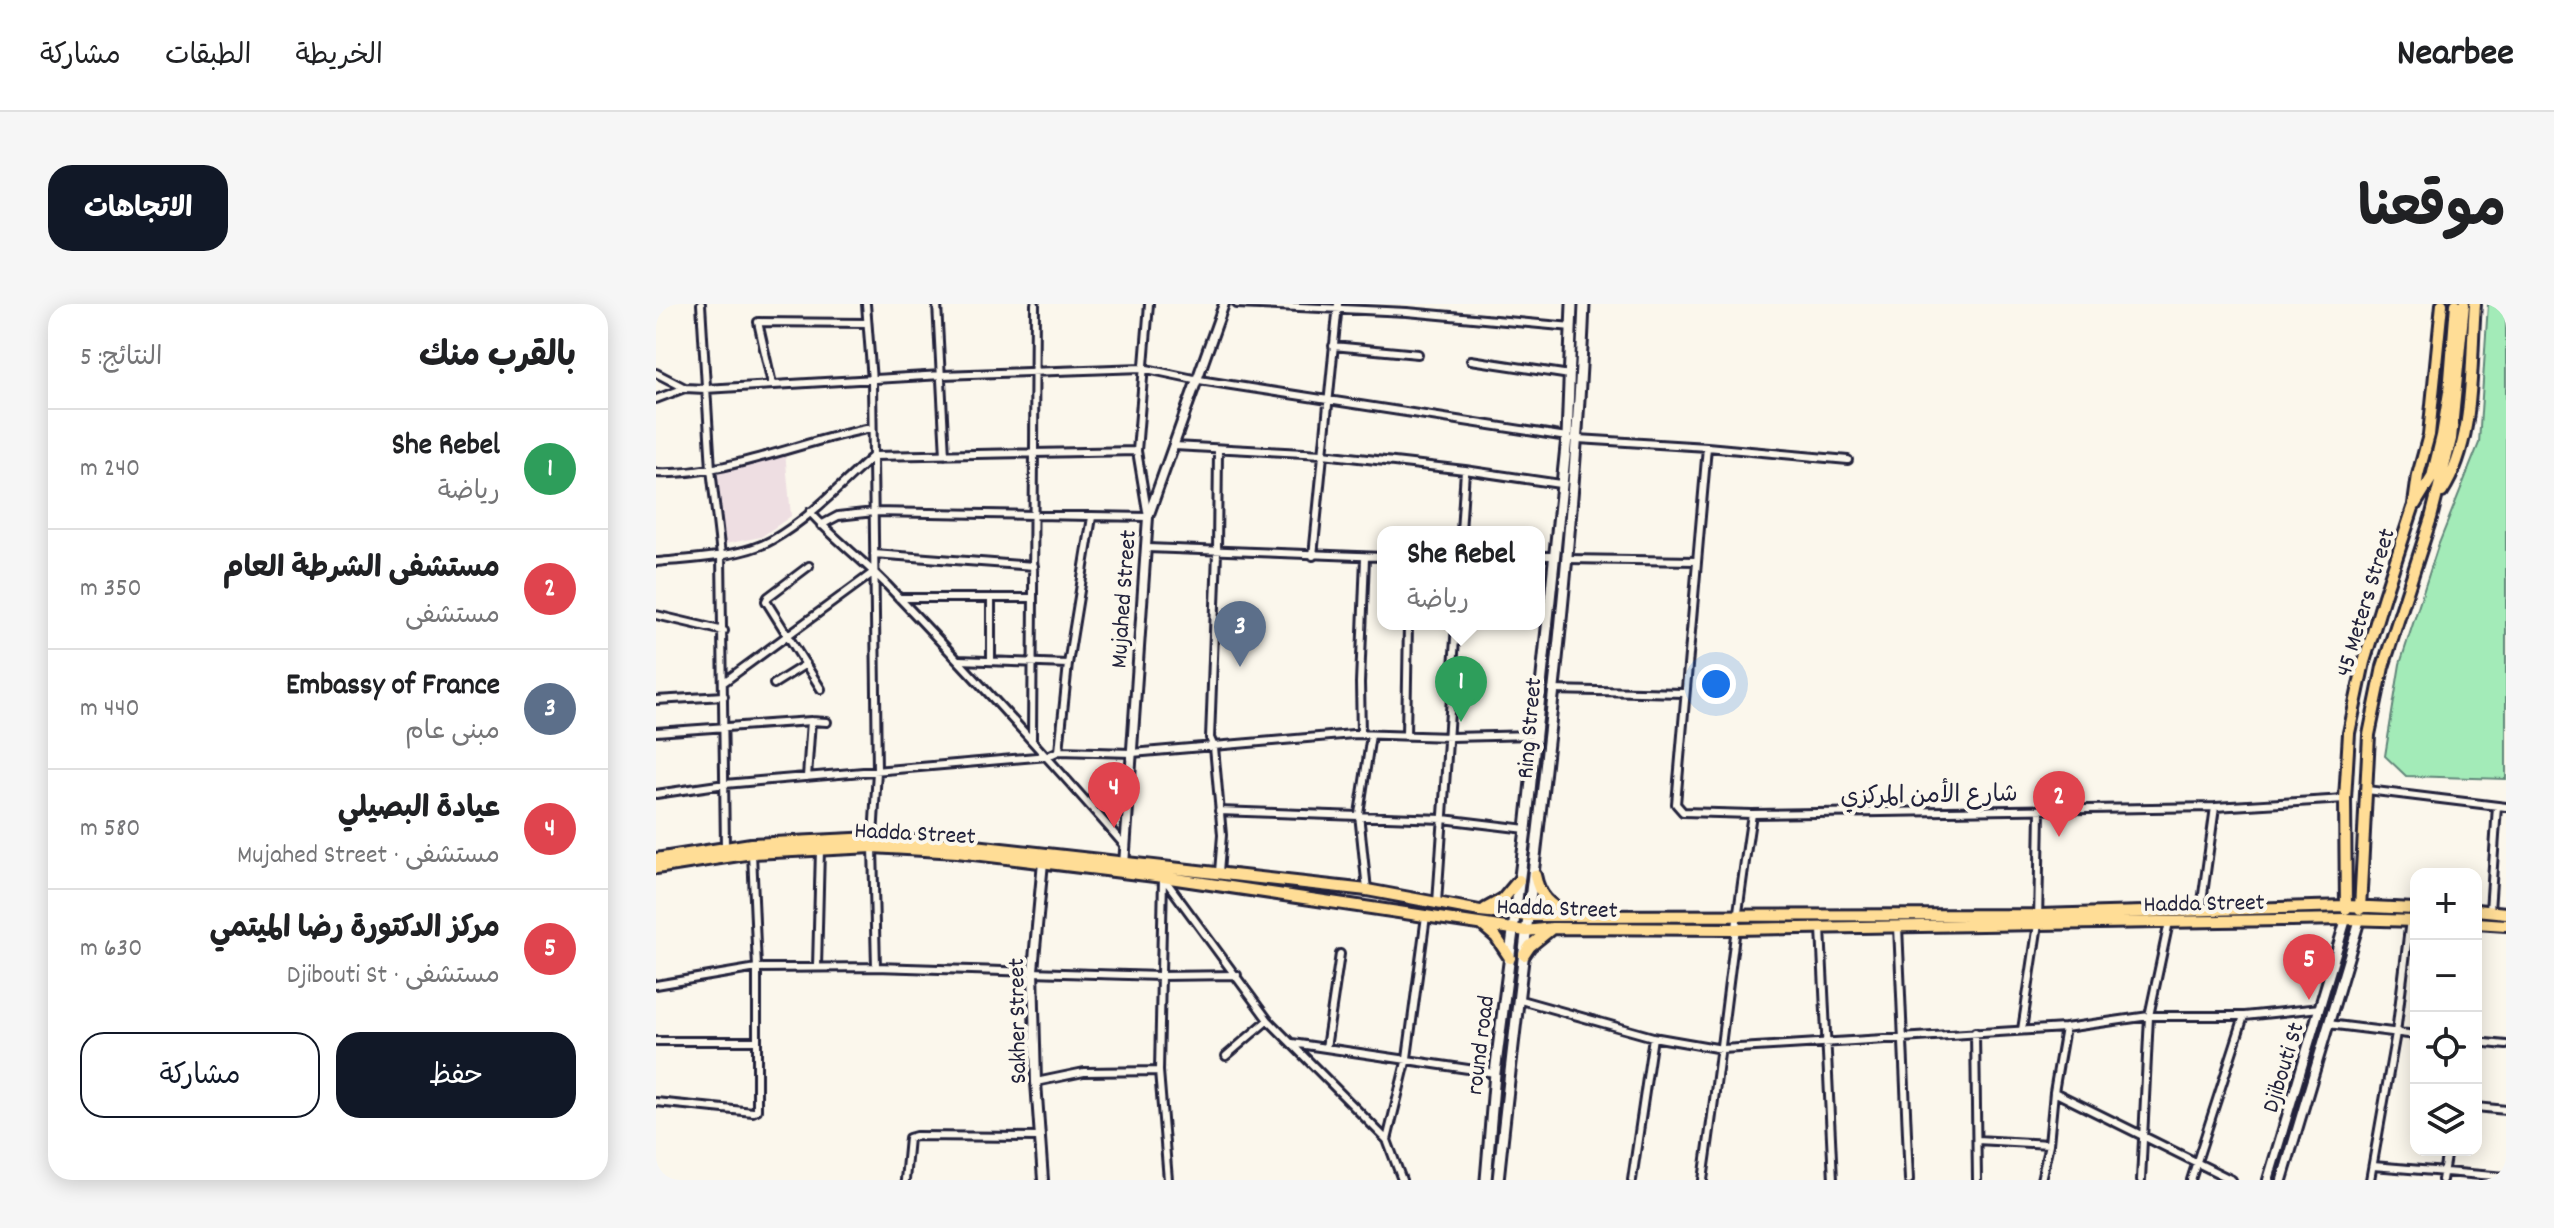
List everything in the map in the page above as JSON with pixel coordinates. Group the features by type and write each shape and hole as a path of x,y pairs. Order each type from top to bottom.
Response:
{"main road":[{"name":"Ring Street","path":"1515,915 1567,437 1572,304"},
{"name":"Ring Street","path":"1528,916 1535,875 1578,439 1584,304"},
{"path":"2413,508 2429,435 2440,304"},
{"name":"45 Meters Street","path":"2346,919 2345,799 2349,733 2364,662 2413,508 2432,477 2449,392 2456,304"},
{"name":"45 Meters Street","path":"2360,919 2369,735 2383,667 2436,500 2451,439 2464,304"},
{"path":"2436,500 2454,474 2461,443 2467,412 2475,304"},
{"path":"1567,437 1578,439"},
{"path":"2364,662 2383,667"},
{"name":"Hadda Street","path":"656,868 752,853 873,843 1043,862 1219,872 1367,890 1515,915 1821,928 2038,920 2201,909 2346,906 2410,909"},
{"name":"Hadda Street","path":"656,859 725,847 957,844 1124,867 1163,877 1526,931 1735,924 2038,920 2410,920"},
{"path":"1535,875 1537,886 1548,903 1569,915"},
{"path":"1480,911 1503,899 1519,880"},
{"path":"2482,910 2506,913"},
{"name":"round road","path":"1486,1180 1495,1073 1515,915"},
{"name":"round road","path":"1498,1180 1528,916"},
{"path":"2482,923 2506,925"},
{"path":"1480,924 1496,937 1510,958"},
{"path":"1524,955 1552,928"}],"street":[{"path":"701,304 711,469 721,555 725,847"},
{"path":"866,304 872,381 874,512 877,771 873,843 876,967"},
{"path":"937,304 945,455"},
{"path":"1032,739 1037,371 1035,304"},
{"path":"821,525 838,516 874,512 1148,517 1137,451 1149,304"},
{"name":"Mujahed Street","path":"1124,867 1148,517 1224,304"},
{"path":"1237,304 1407,308 1572,327"},
{"path":"1313,556 1337,307"},
{"path":"772,384 758,322 867,323"},
{"path":"1333,346 1418,354"},
{"path":"1471,360 1570,375"},
{"path":"656,399 685,388 1142,368 1199,380 1567,437"},
{"path":"656,373 685,388"},
{"path":"656,473 711,469 837,434 872,428"},
{"path":"1578,439 1848,460"},
{"path":"1174,446 1323,454 1560,484"},
{"name":"شارع الأمن المركزي","path":"1707,447 1676,804 1683,812 1752,814 2215,807 2345,799"},
{"path":"1218,450 1210,738 1214,747 1222,835 1219,872"},
{"path":"656,562 721,555 770,541 810,512 873,456 1137,451"},
{"path":"1461,526 1465,470"},
{"path":"810,512 874,572 959,660 1048,756 1126,847"},
{"path":"1059,751 1068,664 1092,517"},
{"path":"1147,548 1377,557"},
{"path":"874,554 1034,566"},
{"path":"1545,556 1553,556"},
{"path":"1361,734 1365,558"},
{"path":"1567,559 1697,561"},
{"path":"809,566 766,601 821,689"},
{"path":"724,682 874,572"},
{"path":"899,598 1033,598"},
{"path":"991,598 991,661"},
{"path":"656,615 724,631"},
{"path":"1406,735 1408,630"},
{"path":"1437,903 1451,737 1456,630"},
{"path":"959,660 1068,664"},
{"path":"774,684 806,664"},
{"path":"1552,690 1684,693"},
{"path":"656,700 724,696"},
{"path":"807,777 811,721"},
{"path":"656,732 827,722"},
{"path":"656,794 725,784 1048,756 1059,751 1132,753 1361,734 1451,737 1535,735"},
{"path":"1367,890 1359,814 1371,735"},
{"path":"2365,789 2506,807"},
{"path":"2490,911 2497,806"},
{"path":"2201,909 2215,807"},
{"path":"2022,1030 2038,920 2040,810"},
{"path":"1219,811 1359,814 1443,819 1526,829"},
{"path":"1703,1180 1752,814"},
{"path":"817,967 820,849"},
{"path":"656,1102 753,1112 758,1104 752,853"},
{"name":"Sakher Street","path":"1043,862 1033,970 1043,1180"},
{"path":"1163,877 1268,1020 1387,1140 1402,1180"},
{"path":"1163,877 1159,1071 1168,1180"},
{"path":"1387,1140 1407,1058 1426,916"},
{"name":"Djibouti St","path":"2268,1180 2346,919"},
{"name":"Djibouti St","path":"2282,1180 2360,919"},
{"path":"2141,1180 2149,1016 2169,922"},
{"path":"1898,926 1909,1180"},
{"path":"1821,928 1833,1180"},
{"path":"2370,1180 2410,940"},
{"path":"1326,1048 1340,954"},
{"path":"656,985 757,968 876,967 1160,976 1237,975"},
{"path":"1517,999 1653,1037 1722,1049 2065,1028 2149,1016 2244,1016 2320,1008"},
{"path":"2191,1180 2244,1016"},
{"path":"1226,1056 1268,1020"},
{"path":"2328,1024 2410,1034"},
{"path":"2041,1180 2065,1028"},
{"path":"1975,1032 1977,1180"},
{"path":"1632,1180 1653,1037"},
{"path":"656,1041 757,1041"},
{"path":"1292,1043 1495,1073"},
{"path":"2482,1043 2506,1045"},
{"path":"1036,1082 1084,1072 1159,1071"},
{"path":"2054,1092 2232,1180"},
{"path":"2482,1108 2506,1110"},
{"path":"905,1180 909,1138 1040,1137"},
{"path":"1977,1140 2049,1144"},
{"path":"2443,1176 2446,1156"},
{"path":"2373,1166 2443,1176 2506,1177"}],"shaded area":[{"path":"785,452 791,516 761,537 725,544 715,470"}],"green space":[{"path":"2488,304 2506,304 2506,779 2406,776 2385,756 2400,664 2438,546 2479,443"}],"place":[{"name":"Embassy of France","path":"1240,667"},
{"name":"She Rebel","path":"1461,722"},
{"name":"عيادة البصيلي","path":"1114,828"},
{"name":"مستشفى الشرطة العام","path":"2059,837"},
{"name":"مركز الدكتورة رضا الميتمي","path":"2309,1000"}]}
